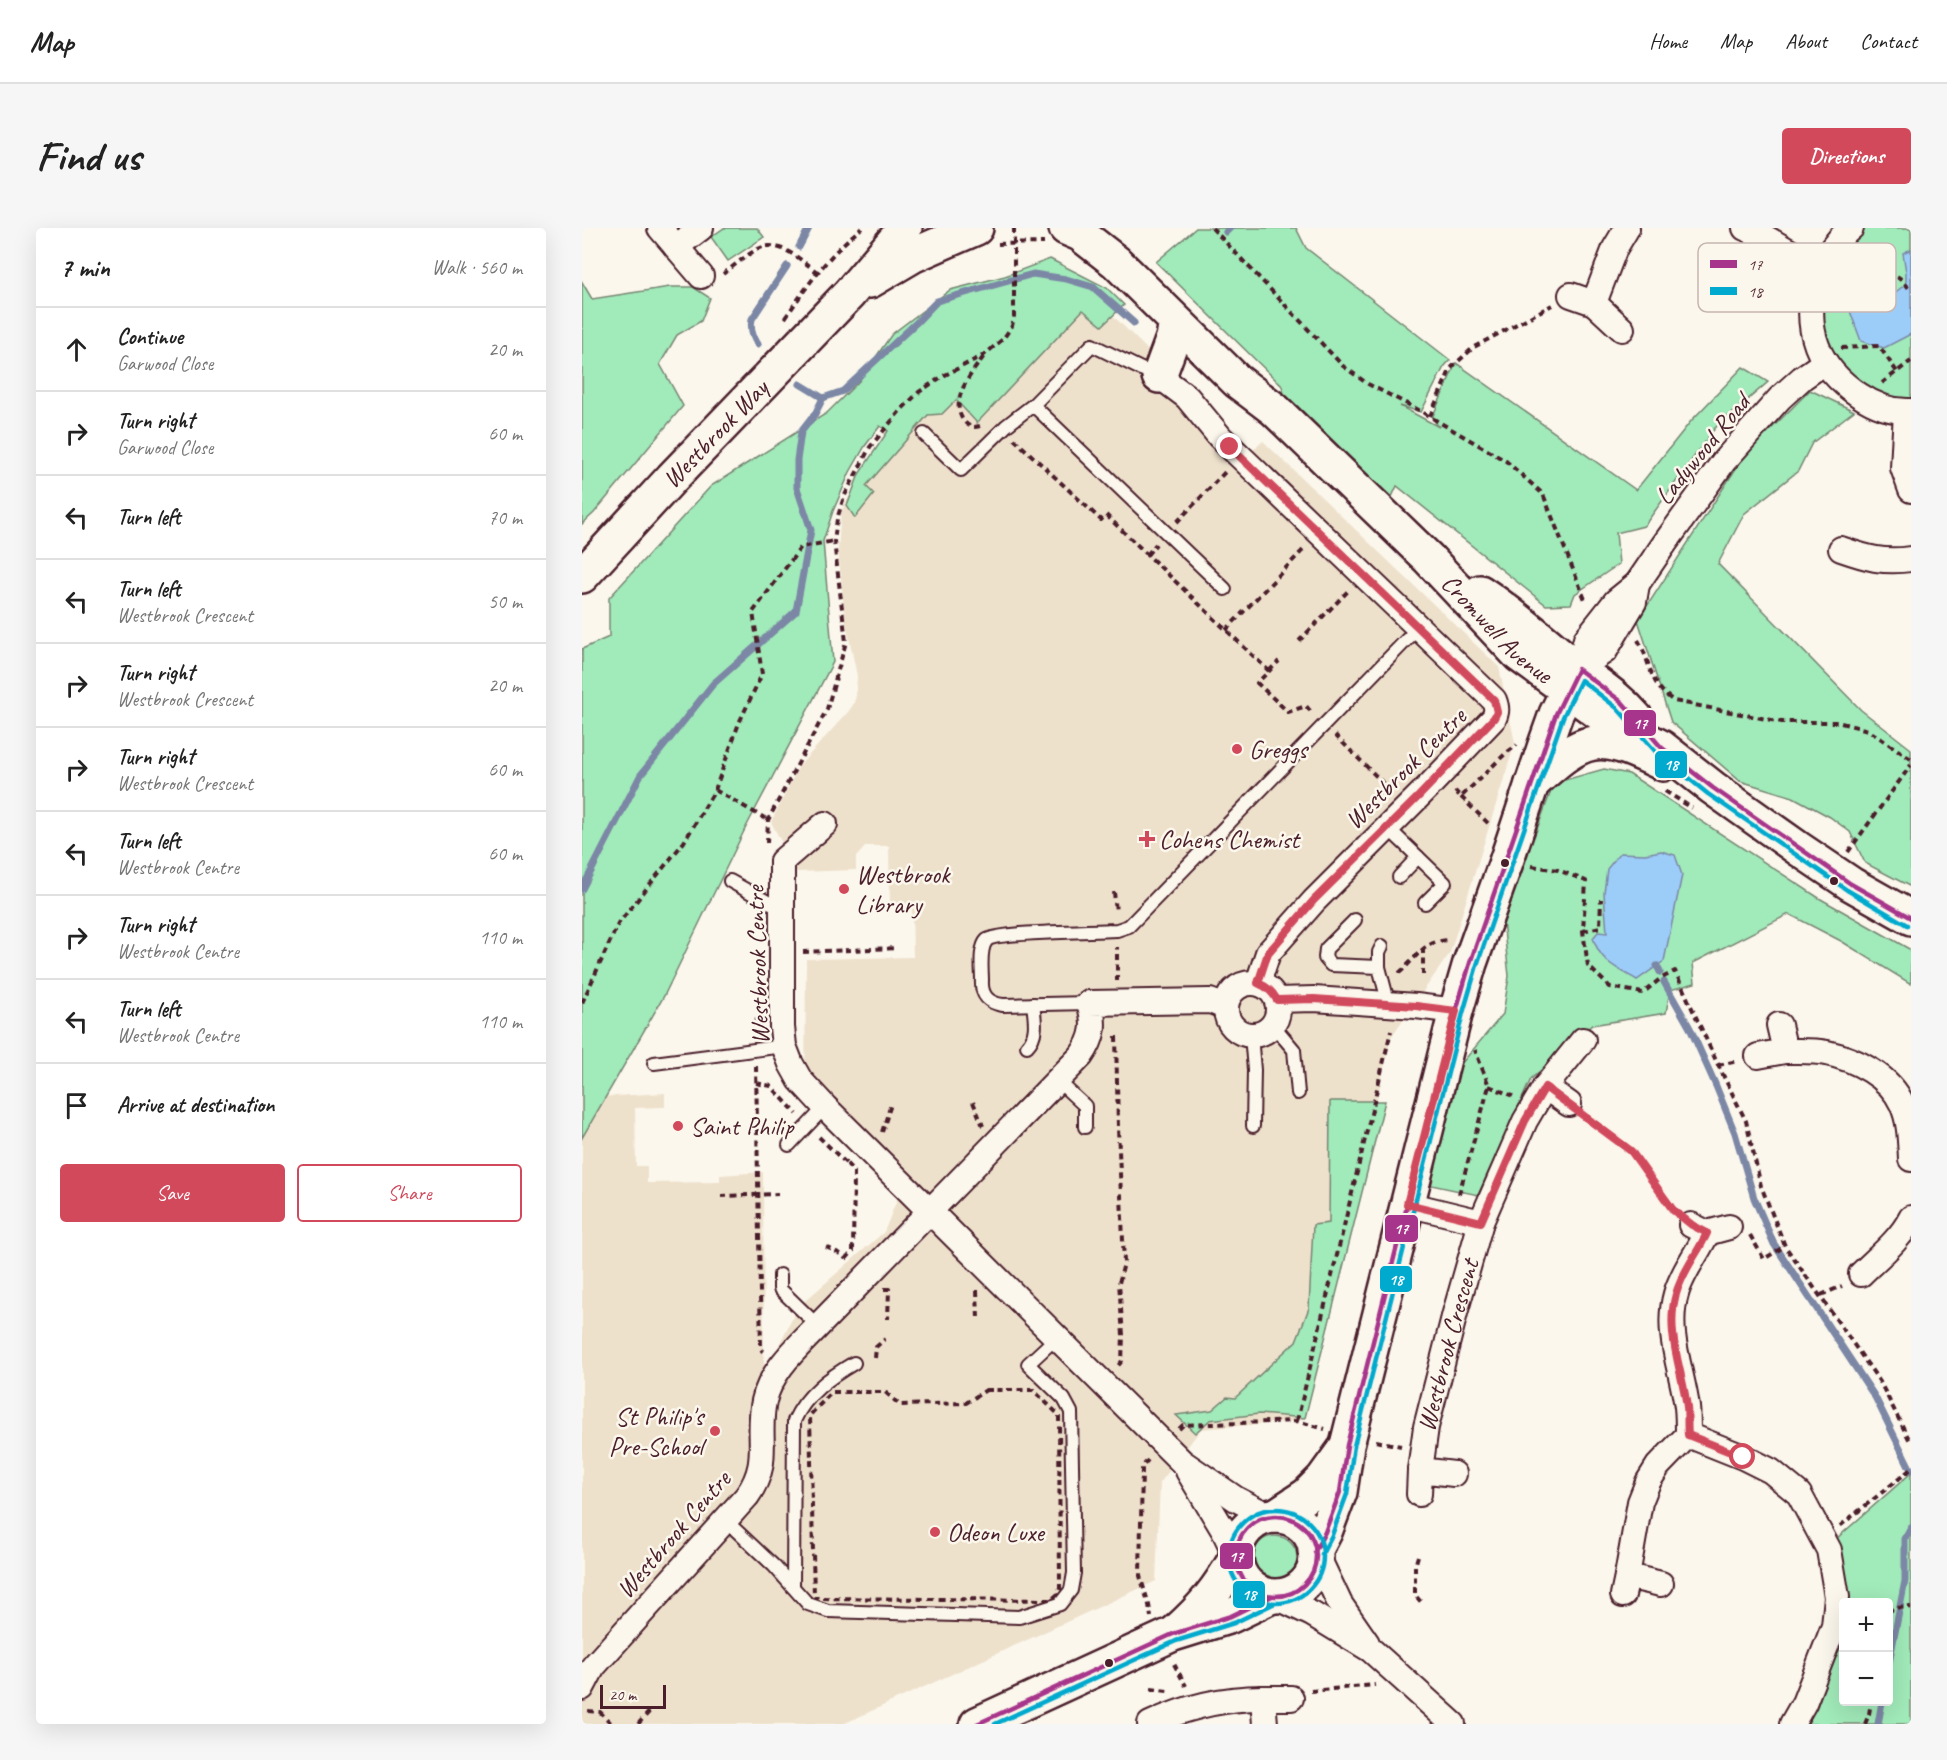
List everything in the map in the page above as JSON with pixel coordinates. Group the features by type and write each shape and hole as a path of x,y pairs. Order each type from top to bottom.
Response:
{"street":[{"path":"660,228 701,276"},
{"path":"675,247 701,228"},
{"name":"Westbrook Way","path":"582,576 672,478 849,294 905,228"},
{"name":"Cromwell Avenue","path":"1112,228 1149,272 1247,371 1274,409"},
{"path":"1594,303 1615,248 1627,228"},
{"path":"1745,228 1773,243"},
{"path":"1837,243 1851,228"},
{"name":"Cromwell Avenue","path":"1058,236 1080,234 1116,262 1237,381 1274,409 1428,558 1519,655 1572,680 1610,721 1661,747 1713,788 1851,884 1911,918"},
{"name":"Westbrook Way","path":"849,294 914,255 982,237"},
{"path":"1571,295 1594,303 1622,329"},
{"path":"1813,312 1814,334 1825,362 1842,383 1868,402 1886,408 1908,411 1903,468 1911,490"},
{"path":"1159,376 1173,338 1176,322"},
{"name":"Ladywood Road","path":"1572,680 1586,639 1616,601 1637,584 1724,460 1780,398 1802,378 1825,362"},
{"name":"Westbrook Centre","path":"1159,376 1187,397 1220,437 1494,700 1497,707 1494,718 1314,900 1268,953 1258,983"},
{"path":"1841,549 1870,559 1896,561 1911,559"},
{"path":"1371,1650 1340,1604 1316,1552 1312,1540 1298,1523 1287,1518 1273,1517 1260,1520 1242,1534 1238,1545 1236,1557 1238,1570 1243,1580 1261,1594 1287,1595 1299,1589 1309,1579 1314,1567 1316,1552 1340,1492 1349,1438 1456,1011 1470,963 1556,714 1572,680"},
{"path":"1532,784 1568,752 1587,743 1605,742 1634,749 1713,788"},
{"name":"Westbrook Centre","path":"825,825 782,861 782,1027 784,1046 790,1064 800,1080 929,1212 1182,1462 1230,1495 1273,1517"},
{"path":"1258,983 1273,992 1277,1000 1277,1017 1267,1030 1251,1035 1243,1034 1230,1023 1226,1007 1228,998 1240,985 1258,983"},
{"path":"1277,1000 1314,999 1456,1011"},
{"path":"1089,1003 1210,1001 1226,1007"},
{"name":"Westbrook Centre","path":"585,1700 593,1667 756,1484 763,1455 761,1418 764,1400 778,1370 1081,1056 1091,1041 1093,1026 1089,1003"},
{"path":"1779,1025 1785,1051"},
{"name":"Westbrook Crescent","path":"1454,1474 1420,1471 1455,1313 1481,1222 1525,1121 1545,1087 1584,1040"},
{"path":"1758,1056 1785,1051 1826,1053 1863,1066 1893,1089 1902,1102 1908,1120 1911,1159"},
{"path":"1545,1087 1569,1104"},
{"path":"1407,1204 1481,1222"},
{"path":"1860,1274 1888,1248 1911,1218"},
{"path":"1661,1584 1625,1585 1640,1502 1648,1482 1658,1466 1688,1435 1687,1408 1672,1327 1673,1308 1676,1292 1684,1273 1699,1251 1709,1228"},
{"path":"1688,1435 1771,1471 1799,1494 1829,1550 1837,1597 1834,1626 1804,1703 1792,1724"},
{"path":"1273,1517 1307,1495 1323,1479 1349,1438"},
{"name":"Westbrook Centre","path":"1182,1462 1224,1532 1236,1557"},
{"path":"987,1722 1164,1636 1196,1614 1214,1594 1236,1557"},
{"path":"1164,1636 1231,1616 1273,1596"},
{"path":"1273,1596 1312,1614 1371,1650 1453,1724"},
{"path":"1263,1698 1265,1724"},
{"path":"1150,1724 1169,1715 1220,1700 1291,1698"}],"lane":[{"path":"924,434 961,470 1006,426 1033,405 1092,345 1159,376"},
{"path":"1033,405 1225,589"},
{"path":"1089,1003 994,1004 986,998 982,987 982,952 985,941 991,937 1010,934 1117,930 1129,926 1419,627"},
{"path":"1387,827 1445,883 1425,903"},
{"path":"1399,877 1418,857"},
{"path":"730,881 782,910"},
{"path":"1355,920 1326,949 1325,958 1331,965 1379,967"},
{"path":"1382,946 1378,951 1379,967 1389,1005"},
{"path":"1027,1046 1033,1040 1034,1004"},
{"path":"1273,1024 1294,1050 1298,1093"},
{"path":"1251,1035 1254,1070 1253,1125"},
{"path":"654,1063 784,1046"},
{"path":"1058,1081 1085,1106 1085,1127"},
{"path":"789,1145 825,1107"},
{"path":"780,1275 780,1289 818,1326"},
{"path":"725,1520 774,1566 808,1604 828,1611 1019,1617 1060,1604 1071,1590 1074,1574 1071,1412 1064,1399 1028,1364 1057,1337"},
{"path":"793,1587 794,1421 801,1407 830,1377 854,1363"}],"path":[{"path":"766,854 768,820 827,709 846,642 834,541 837,519 844,497 870,447 919,392 943,376 984,355 1003,339 1012,326 1014,317 1014,228"},
{"path":"1213,228 1343,366 1368,384 1430,416 1506,461 1543,494 1589,609"},
{"path":"982,237 1007,243 1058,236"},
{"path":"701,276 718,278 759,247 769,246 788,251 817,272"},
{"path":"1896,276 1911,291"},
{"path":"1430,416 1451,368 1474,347 1571,295"},
{"path":"1814,334 1841,348 1879,346 1897,372"},
{"path":"979,427 973,428 966,424 961,417 959,407 966,381 984,355"},
{"path":"1880,385 1911,361"},
{"path":"1012,437 1101,520 1106,515 1269,671"},
{"path":"1176,523 1231,467"},
{"path":"582,1003 618,924 684,842 715,790 739,723 762,674 753,612 801,547 834,541"},
{"path":"1226,630 1310,542"},
{"path":"1147,555 1157,543"},
{"path":"1299,641 1354,585"},
{"path":"1630,633 1638,640 1642,648 1655,684 1664,695 1674,701 1782,722 1837,722 1869,730 1911,759"},
{"path":"1279,661 1257,683 1288,712 1306,706 1315,715"},
{"path":"1334,734 1394,794"},
{"path":"1461,797 1505,754 1523,743"},
{"path":"1856,858 1848,852 1911,765"},
{"path":"1439,776 1497,832"},
{"path":"715,790 768,820"},
{"path":"1526,865 1558,870 1586,881 1583,931 1588,966 1610,987 1643,993 1660,979 1675,971 1746,1122 1761,1186 1783,1247 1880,1382 1911,1443"},
{"path":"1114,892 1116,916"},
{"path":"1583,931 1600,927 1600,900"},
{"path":"1399,973 1423,948 1433,943 1453,940"},
{"path":"1116,989 1117,946"},
{"name":"Westbrook Centre","path":"799,952 896,948"},
{"path":"1423,948 1423,975"},
{"path":"1102,1382 1122,1361 1123,1344 1119,1283 1124,1263 1116,1026"},
{"path":"1297,1421 1391,1031"},
{"path":"1474,1065 1478,1059"},
{"path":"756,1083 761,1349 764,1355"},
{"path":"1456,1204 1489,1086"},
{"path":"973,1102 983,1127"},
{"path":"883,1131 891,1104"},
{"path":"1569,1104 1631,1151 1673,1210 1709,1228 1748,1230 1764,1259 1783,1247"},
{"path":"846,1259 853,1251 854,1172 848,1165 855,1159"},
{"path":"720,1196 778,1194"},
{"path":"826,1247 841,1254 851,1263"},
{"path":"978,1319 976,1287 982,1286"},
{"path":"888,1319 889,1289"},
{"path":"875,1358 876,1347 885,1339"},
{"path":"986,1390 993,1390 1033,1390 1059,1415 1060,1588 1058,1594 1051,1600 814,1598 810,1415 832,1392 885,1392 900,1405 966,1403 986,1390"},
{"path":"1176,1432 1183,1425 1297,1421 1349,1438 1420,1471"},
{"path":"1152,1456 1142,1467 1140,1576 1149,1605 1188,1689"},
{"path":"1823,1539 1911,1469"},
{"path":"1418,1556 1415,1566 1415,1595 1421,1602"},
{"path":"1893,1610 1910,1607"},
{"path":"1291,1698 1301,1692 1380,1685 1393,1669"},
{"path":"585,1700 612,1724"},
{"path":"1865,1724 1870,1706"},
{"path":"638,1724 650,1711"}],"shaded area":[{"path":"1087,290 1251,452 1263,441 1499,667 1515,743 1450,953 1391,1037 1305,1418 1297,1421 1201,1429 1160,1483 1156,1581 843,1724 582,1724 582,1098 665,1093 665,1107 635,1108 636,1166 647,1166 647,1183 720,1182 720,1175 763,1172 764,1375 798,1307 884,1232 898,1197 805,1091 806,959 913,957 912,907 890,907 889,846 866,846 856,857 856,870 797,872 771,822 799,766 848,712 856,696 857,676 845,618 838,549 841,512 867,463"}],"green space":[{"path":"724,228 757,228 764,237 728,261 711,237"},
{"path":"1196,228 1296,228 1306,248 1450,360 1444,367 1421,412 1400,406 1439,427 1432,418 1456,363 1636,490 1691,421 1743,367 1768,382 1715,428 1644,526 1616,533 1619,564 1575,594 1571,604 1546,605 1397,486 1391,499 1286,401 1282,386 1156,262"},
{"path":"1851,228 1911,228 1911,411 1906,411 1825,362 1820,312 1896,312 1896,243 1841,243"},
{"path":"1050,259 1107,288 1124,305 1102,326 1083,310 977,423 956,400 942,414 928,415 866,486 874,494 855,518 847,506 859,474 888,431 880,426 865,446 850,472 823,541 833,662 745,829 664,996 582,1138 582,649 609,637 609,598 711,486 827,413 859,381 892,334 950,290 1005,276"},
{"path":"582,282 592,299 670,287 693,287 710,298 701,321 677,335 660,364 683,406 594,513 582,524"},
{"path":"1810,390 1854,411 1812,443 1798,471 1744,514 1718,564 1861,710 1911,749 1911,887 1865,863 1850,832 1830,817 1793,797 1740,781 1671,722 1638,620 1744,456"},
{"path":"1604,769 1629,774 1819,898 1911,950 1911,984 1841,941 1789,914 1693,963 1695,983 1670,990 1666,1013 1592,1025 1531,1079 1478,1195 1422,1183 1461,1064 1503,1014 1509,976 1503,921 1554,783"},
{"path":"1330,1101 1385,1101 1305,1418 1259,1414 1210,1420 1195,1433 1176,1415 1212,1410 1227,1397 1235,1398 1296,1341 1309,1308 1313,1225 1329,1223"},
{"path":"1911,1473 1911,1724 1806,1724 1817,1707 1839,1644 1839,1706 1893,1706 1893,1598 1847,1598 1836,1539"},
{"path":"1275,1536 1291,1542 1297,1558 1291,1574 1275,1580 1259,1574 1253,1558 1259,1542"}],"water":[{"path":"1911,249 1911,334 1884,348 1861,341 1850,312 1896,312 1896,292 1906,284 1903,253"},
{"path":"1661,851 1675,855 1682,875 1664,961 1637,980 1605,959 1593,938 1598,932 1607,933 1604,893 1607,869 1620,853 1645,854"}],"waterway":[{"path":"799,247 809,228"},
{"path":"1226,232 1230,228"},
{"path":"758,344 752,332 752,319 787,266"},
{"path":"582,889 640,776 713,684 796,611 811,530 797,488 797,460 801,432 815,414 823,398 843,391 937,301 1033,274 1066,279 1093,287 1134,323"},
{"path":"800,384 823,398"},
{"path":"1657,966 1660,972"},
{"path":"1664,982 1690,1028 1716,1086 1735,1133 1754,1198 1774,1244 1875,1397 1911,1470"},
{"path":"1891,1652 1905,1581 1905,1539 1911,1528"},
{"path":"1878,1724 1881,1706"}],"transit line":[{"name":"17","path":"1315,1551 1340,1492 1347,1445 1470,963 1556,714 1578,669 1622,702 1661,747 1713,788 1851,884 1911,918"},
{"name":"18","path":"1322,1554 1332,1535 1347,1494 1354,1446 1477,965 1563,717 1581,680 1617,708 1656,752 1708,794 1847,890 1907,925"},
{"name":"18","path":"1276,1509 1294,1512 1309,1523 1320,1538 1323,1556 1320,1574 1309,1589 1294,1600 1276,1603 1258,1600 1243,1589 1232,1574 1229,1556 1232,1538 1243,1523 1258,1512 1276,1509"},
{"name":"17","path":"1276,1516 1291,1519 1304,1528 1313,1541 1316,1556 1313,1571 1304,1584 1291,1593 1276,1596 1261,1593 1248,1584 1239,1571 1236,1556 1239,1541 1248,1528 1261,1519 1276,1516"},
{"name":"17","path":"977,1724 1173,1634 1231,1616 1272,1596"},
{"name":"18","path":"995,1724 1176,1641 1234,1623 1275,1603"}],"place":[{"name":"Greggs","path":"1237,749"},
{"name":"Cohens Chemist","path":"1147,839"},
{"name":"Westbrook Library","path":"844,889"},
{"name":"Saint Philip","path":"678,1126"},
{"name":"St Philip's Pre-School","path":"715,1431"},
{"name":"Odeon Luxe","path":"935,1532"}],"route":[{"path":"1230,447 1494,700 1497,707 1494,718 1314,900 1279,940 1263,963 1258,983 1273,992 1277,1000 1314,999 1456,1011 1407,1204 1481,1222 1533,1104 1545,1087 1631,1151 1673,1210 1707,1233 1699,1251 1684,1273 1676,1292 1673,1308 1672,1327 1687,1408 1688,1435 1743,1457"}]}
